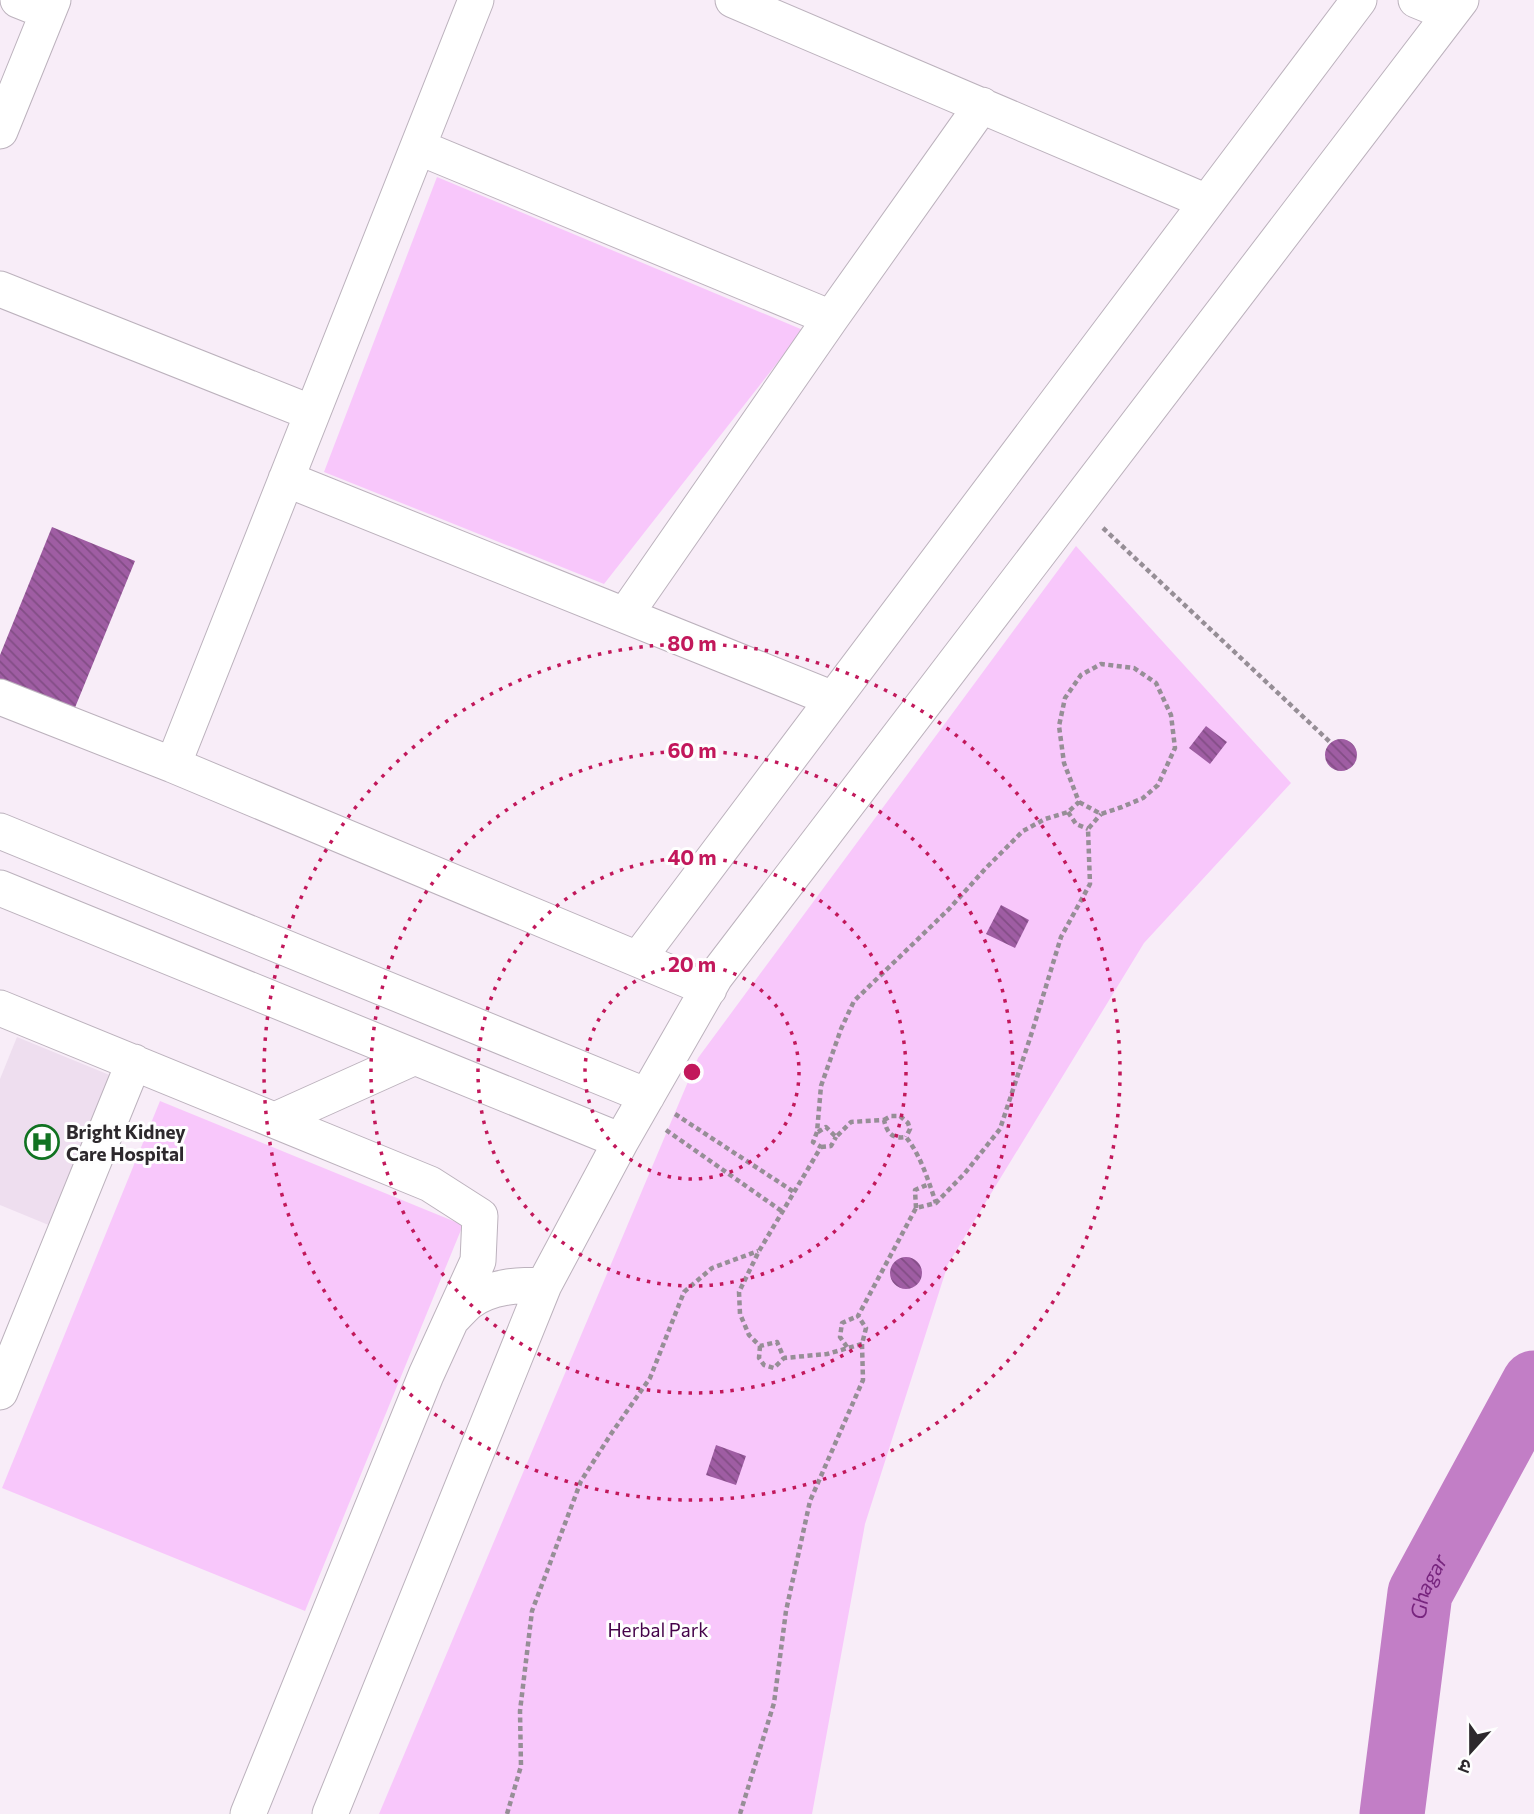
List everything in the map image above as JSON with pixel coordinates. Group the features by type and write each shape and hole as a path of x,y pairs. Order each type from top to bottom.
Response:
{"street":[{"path":"173,765 477,0"},
{"path":"733,0 1208,202"},
{"path":"638,959 1359,0"},
{"path":"330,1814 544,1285 715,977 1456,7 1416,0"},
{"path":"0,131 40,4"},
{"path":"625,615 982,105"},
{"path":"418,147 831,318"},
{"path":"0,289 313,413"},
{"path":"286,479 833,698"},
{"path":"0,697 173,765 709,989"},
{"path":"0,831 635,1117"},
{"path":"0,888 415,1057 635,1117"},
{"path":"0,1008 430,1184 481,1216 478,1261 448,1323 248,1814"},
{"path":"275,1120 415,1057"},
{"path":"0,1392 134,1062"},
{"path":"448,1323 470,1301 485,1293 520,1285 544,1285"}],"path":[{"path":"1077,504 1331,743"},
{"path":"916,1208 936,1203 965,1173 1000,1129 1061,937 1090,884 1088,829 1101,814 1143,798 1158,785 1175,748 1171,715 1156,682 1133,668 1101,664 1081,676 1065,698 1059,726 1063,763 1079,802 1101,814"},
{"path":"906,1137 910,1129 908,1123 900,1116 891,1116 884,1120 851,1122 836,1136 831,1146 821,1147 813,1142 817,1132 821,1086 854,1000 949,909 1023,831 1045,819 1068,812 1079,802"},
{"path":"1068,812 1076,824 1088,829"},
{"path":"635,1117 794,1192"},
{"path":"635,1117 674,1135 783,1212"},
{"path":"884,1120 886,1130 892,1135 906,1137"},
{"path":"817,1132 826,1128 836,1136"},
{"path":"906,1137 920,1158 936,1203"},
{"path":"821,1147 759,1251 739,1292 740,1314 749,1335 760,1346 759,1358 764,1366 774,1368 784,1358 827,1354 862,1345"},
{"path":"847,1347 840,1337 842,1324 858,1317 916,1208 915,1190 929,1184"},
{"path":"507,1814 521,1766 520,1711 532,1611 581,1481 650,1378 684,1292 712,1268 759,1251"},
{"path":"740,1814 774,1703 786,1611 810,1501 863,1380 862,1345 866,1328 858,1317"},
{"path":"760,1346 777,1342 784,1358"}],"shaded area":[{"name":"Bright Kidney Care Hospital","path":"17,1037 112,1076 51,1226 0,1205 0,1079"}],"green space":[{"path":"437,177 803,330 604,584 324,472"},
{"name":"Herbal Park","path":"1076,546 1291,783 1144,943 948,1264 865,1524 812,1814 379,1814 698,1058"},
{"path":"160,1101 463,1225 305,1611 2,1488"}],"building":[{"path":"52,527 135,561 74,710 0,680 0,655"},
{"path":"1206,726 1227,742 1210,764 1189,748"},
{"path":"1341,739 1352,744 1357,755 1352,766 1341,771 1330,766 1325,755 1330,744"},
{"path":"1001,905 1029,920 1015,948 986,934"},
{"path":"906,1257 917,1262 922,1273 917,1284 906,1289 895,1284 890,1273 895,1262"},
{"path":"716,1445 746,1456 736,1485 706,1475"}],"waterway":[{"name":"Ghagar","path":"1392,1814 1420,1593 1534,1383"}],"place":[{"name":"Bright Kidney Care Hospital","path":"42,1142"}]}
